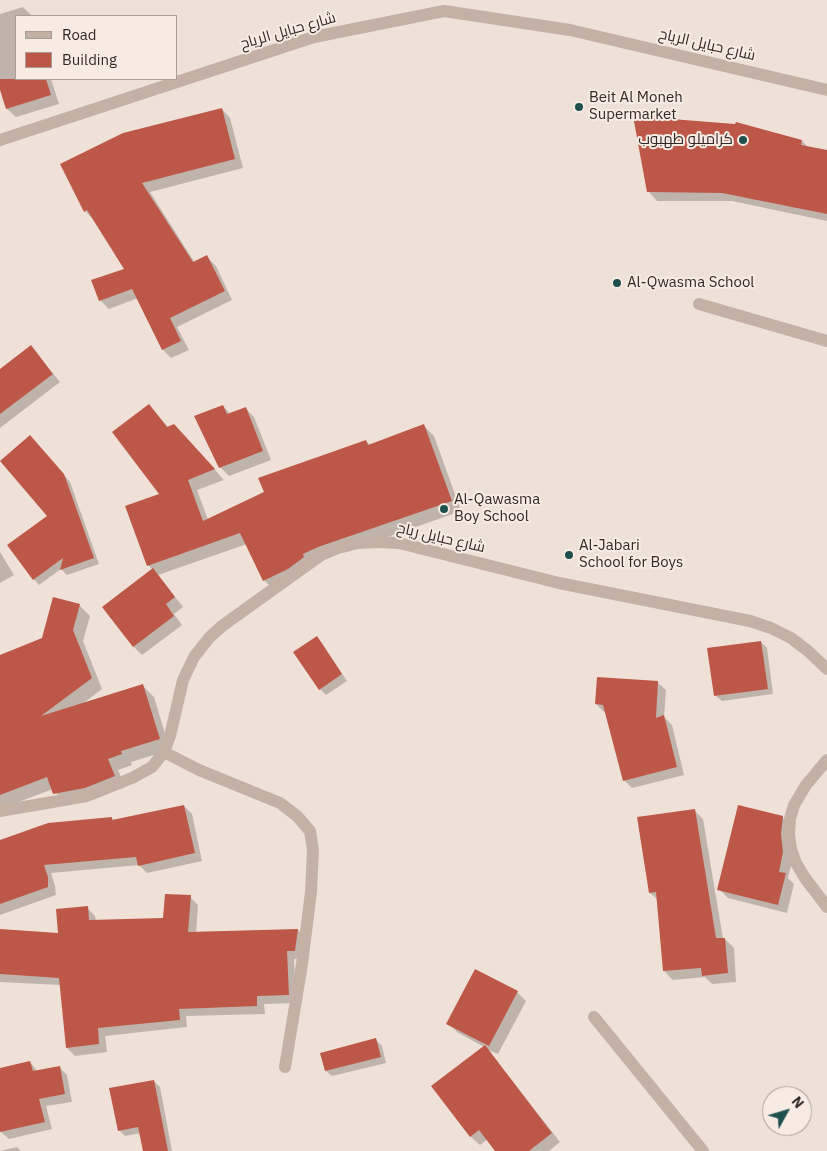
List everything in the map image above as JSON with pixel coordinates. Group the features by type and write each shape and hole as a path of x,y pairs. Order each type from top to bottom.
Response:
{"street":[{"name":"شارع حبايل الرياح","path":"0,140 314,37 444,11 570,30 827,90"},
{"path":"699,304 827,340"},
{"name":"شارع حبايل رياح","path":"0,811 87,796 132,778 152,767 164,752 170,736 183,680 194,657 210,638 222,626 321,555 358,543 399,543 559,583 750,621 771,628 791,638 827,669"},
{"path":"164,752 199,770 280,803 310,831 313,850 311,892 302,964 285,1067"},
{"path":"827,760 806,785 794,805 790,819 789,834 791,849 796,863 827,907"},
{"path":"594,1017 703,1151"}],"building":[{"path":"0,79 46,80 51,95 6,109 0,90"},
{"path":"222,108 235,159 142,183 193,262 207,255 225,291 170,318 181,341 162,350 132,289 99,301 91,280 124,269 87,210 84,212 60,164 123,133"},
{"path":"633,116 735,124 736,122 802,140 801,145 827,150 827,214 722,193 647,192"},
{"path":"31,345 53,374 0,414 0,369"},
{"path":"149,404 167,427 174,424 215,469 188,480 203,521 264,492 258,478 366,440 368,445 424,424 452,501 318,547 303,554 304,557 288,569 263,581 240,533 147,566 125,506 159,494 112,432"},
{"path":"223,405 227,414 246,407 263,451 219,468 194,416"},
{"path":"30,435 64,474 94,558 60,570 63,558 33,580 7,545 47,516 0,461"},
{"path":"153,568 175,597 166,604 174,616 133,647 102,607"},
{"path":"53,597 80,604 73,630 92,678 41,716 143,684 160,739 121,751 122,754 108,759 115,776 85,788 53,794 47,777 0,795 0,655 42,638"},
{"path":"317,636 342,674 319,690 293,652"},
{"path":"761,641 768,689 714,696 707,648"},
{"path":"597,677 658,681 656,718 664,715 677,767 623,781 603,705 595,704"},
{"path":"184,805 195,853 138,866 136,857 44,865 48,877 48,887 0,904 0,840 48,823 112,817 112,820"},
{"path":"738,805 783,816 781,834 783,852 779,872 786,873 778,905 717,890"},
{"path":"695,809 716,938 725,938 728,973 702,976 701,968 663,971 656,892 649,893 637,817"},
{"path":"165,894 191,895 188,932 298,929 295,951 287,951 289,995 257,996 257,1006 179,1009 180,1020 98,1028 99,1044 66,1048 59,978 0,974 0,929 58,933 56,909 88,906 89,920 163,918"},
{"path":"475,969 518,991 489,1046 446,1024"},
{"path":"376,1038 381,1057 325,1071 320,1053"},
{"path":"485,1045 552,1133 529,1151 495,1151 479,1130 470,1137 431,1086"},
{"path":"30,1061 33,1071 60,1066 65,1094 39,1099 45,1122 0,1132 0,1068"},
{"path":"154,1080 168,1151 143,1151 138,1127 118,1131 109,1088"}],"place":[{"name":"Beit Al Moneh Supermarket","path":"579,107"},
{"name":"كراميلو طهبوب","path":"743,140"},
{"name":"Al-Qwasma School","path":"617,283"},
{"name":"Al-Qawasma Boy School","path":"444,509"},
{"name":"Al-Jabari School for Boys","path":"569,555"}]}
